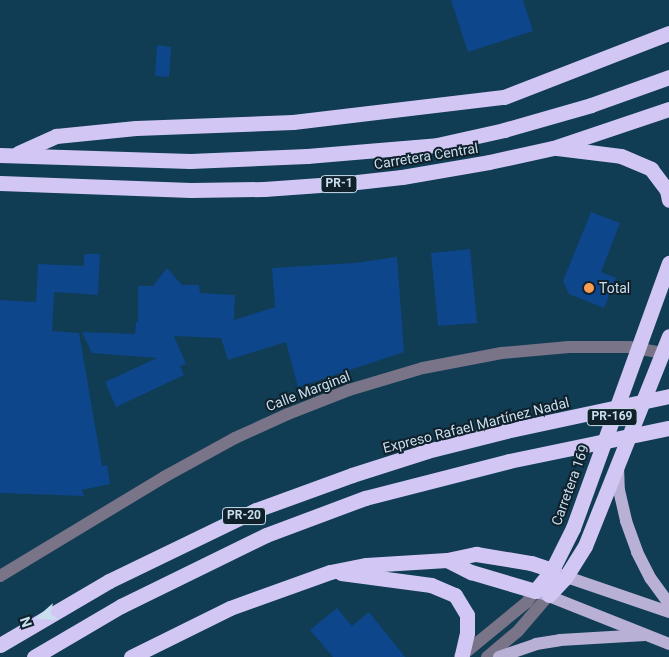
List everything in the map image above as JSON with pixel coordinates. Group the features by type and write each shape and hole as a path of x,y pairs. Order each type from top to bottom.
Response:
{"highway":[{"path":"7,155 56,136 136,128 292,122 504,97 669,33"},
{"name":"Carretera Central","path":"7,155 190,161 369,152 437,145 504,130 591,104 669,77"},
{"name":"Carretera Central","path":"0,183 191,190 264,189 402,177 490,162 553,148 669,108"},
{"path":"553,148 621,156 651,169 667,190 669,200"},
{"name":"Carretera 169","path":"542,593 572,528 669,262"},
{"name":"Carretera 169","path":"542,593 565,578 585,546 669,336"},
{"name":"Expreso Rafael Martínez Nadal","path":"0,645 109,581 256,510 361,472 427,451 506,431 669,396"},
{"name":"PR-20","path":"34,657 121,606 266,535 365,498 509,461 669,428"},
{"path":"131,657 230,608 330,572 366,565 447,560 476,554 531,563 552,570"},
{"path":"447,560 471,572 542,593"},
{"path":"330,572 431,585 455,595 467,615 467,633 461,656"}],"main road":[{"path":"618,464 619,490 626,521 637,552 651,579 669,604"},
{"path":"552,570 565,578 669,612"},
{"path":"542,593 669,644"},
{"path":"499,657 536,644 560,640 645,635"}],"street":[{"name":"Calle Marginal","path":"0,576 164,477 235,438 288,414 349,390 423,368 502,353 569,347 637,347 662,353"},
{"name":"Carretera 169","path":"461,656 526,602 542,593"},
{"name":"Carretera 169","path":"487,657 518,631 542,593"}],"building":[{"path":"451,0 523,0 533,31 468,52"},
{"path":"157,45 171,47 169,77 155,76"},
{"path":"591,212 620,223 601,272 616,278 604,308 569,294 563,281"},
{"path":"470,249 477,323 438,326 431,253"},
{"path":"84,254 100,254 98,295 54,292 52,331 79,333 102,466 107,465 110,484 82,490 84,496 0,493 0,300 36,302 38,264 84,266"},
{"path":"397,257 404,352 298,387 286,342 228,360 221,338 174,336 186,364 180,366 184,375 116,407 105,382 157,358 92,353 82,332 135,334 136,322 138,322 138,286 153,286 167,268 182,285 199,285 200,293 235,295 234,320 275,307 272,268 354,263"},
{"path":"337,608 352,626 369,612 405,657 333,657 310,630"}],"place":[{"name":"Total","path":"589,288"}]}
